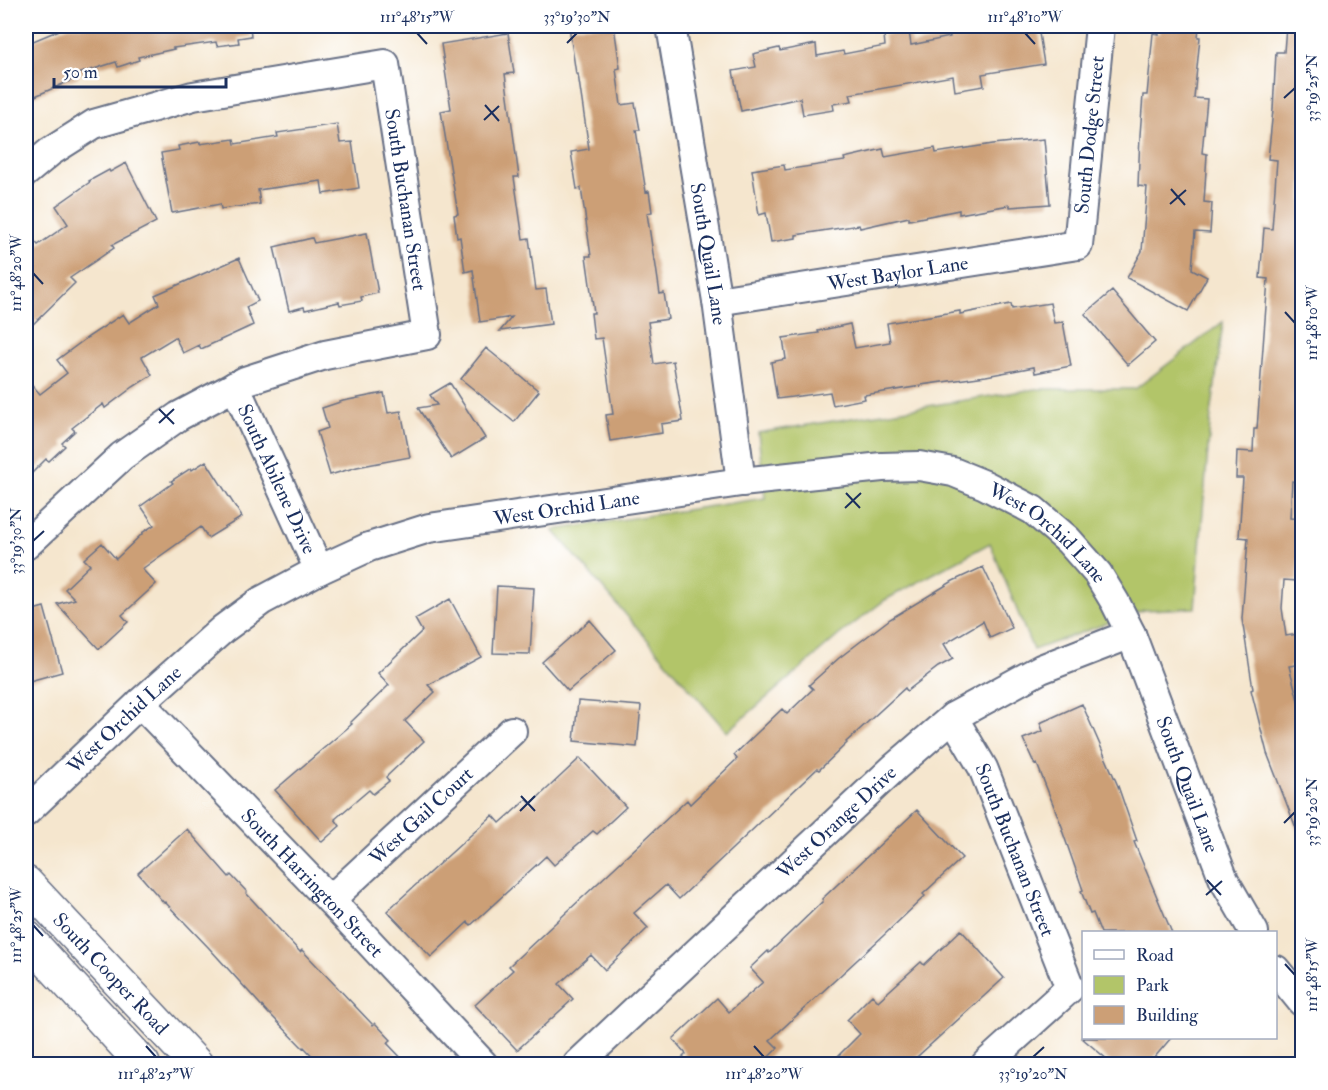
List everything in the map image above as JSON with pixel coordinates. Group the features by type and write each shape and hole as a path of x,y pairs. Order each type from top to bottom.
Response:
{"main road":[{"name":"South Cooper Road","path":"26,883 196,1065"},
{"name":"South Cooper Road","path":"26,937 143,1065"}],"street":[{"name":"South Quail Lane","path":"672,26 717,301 741,482"},
{"name":"South Dodge Street","path":"1078,245 1100,26"},
{"name":"South Buchanan Street","path":"26,172 50,152 94,124 193,96 385,64 427,335 325,355 235,386"},
{"name":"West Baylor Lane","path":"717,301 1078,245"},
{"path":"26,545 122,456 179,416 235,386"},
{"name":"South Abilene Drive","path":"235,386 319,570"},
{"name":"West Orchid Lane","path":"26,812 140,703 223,629 261,601 369,547 429,528 741,482 882,467 919,466 953,472 985,484 1033,510 1068,540 1098,574 1131,634"},
{"name":"South Quail Lane","path":"1131,634 1224,880 1253,931"},
{"name":"West Orange Drive","path":"578,1065 895,767 953,717 1041,669 1131,634"},
{"name":"South Harrington Street","path":"140,703 330,900 483,1065"},
{"name":"South Buchanan Street","path":"953,717 983,768 1070,988 986,1065"},
{"name":"West Gail Court","path":"330,900 512,731"},
{"path":"1277,972 1302,1002"}],"green space":[{"path":"1223,322 1210,424 1195,608 1144,610 1033,650 990,543 885,600 839,635 727,732 553,530 765,498 758,433 1035,389 1135,389"}],"building":[{"path":"69,26 250,26 251,36 238,38 239,43 217,46 216,42 173,48 138,57 139,60 118,67 116,62 78,74 79,77 26,100 26,44"},
{"path":"569,26 614,26 620,68 616,69 621,105 635,103 640,130 636,130 646,192 649,191 652,212 647,213 654,260 660,294 664,293 668,319 648,322 654,364 673,361 683,421 661,424 662,433 610,441 606,415 613,414 602,338 594,339 591,313 594,313 586,256 591,256 581,188 577,189 571,152 589,149"},
{"path":"948,26 1020,26 1021,30 1038,27 1044,64 982,74 984,86 955,91 953,76 850,94 852,101 833,104 834,110 803,115 800,98 741,111 733,71 756,67 753,54 779,48 780,51 816,44 817,56 843,51 844,54 885,46 884,35 909,31 911,45 950,37"},
{"path":"1159,26 1199,26 1194,98 1207,99 1202,153 1207,154 1204,202 1212,203 1210,233 1195,232 1192,269 1207,277 1188,311 1127,278 1142,251 1147,187 1138,186 1143,95 1147,95 1153,33 1159,34"},
{"path":"1286,26 1302,26 1302,405 1299,456 1302,456 1302,482 1292,481 1290,518 1302,519 1297,581 1284,580 1282,608 1286,636 1298,634 1302,662 1302,664 1289,666 1299,704 1302,703 1301,841 1267,753 1251,690 1253,689 1242,619 1248,538 1239,537 1243,478 1236,478 1237,451 1253,452 1254,429 1257,429 1268,279 1260,278 1264,228 1272,229 1277,160 1268,159 1276,52 1284,52"},
{"path":"508,33 514,73 505,74 519,177 514,177 523,239 529,238 536,290 546,289 551,324 500,331 512,317 480,322 473,270 465,272 460,237 457,238 454,215 458,214 441,111 451,109 441,44"},
{"path":"337,124 340,143 352,142 359,188 323,194 321,181 258,190 260,204 221,209 220,204 172,213 161,153 179,150 178,146 200,142 200,144 234,139 235,144 278,137 277,133"},
{"path":"1044,139 1050,204 1010,207 1010,205 959,214 959,210 909,220 909,217 860,228 859,225 796,235 796,238 771,242 766,213 759,215 752,170 784,165 785,170 845,161 844,158 883,149 885,157 935,148 936,153"},
{"path":"126,163 156,222 112,245 114,248 70,278 75,283 26,331 26,232 38,245 68,224 56,206 89,181"},
{"path":"367,233 378,293 361,297 362,301 340,305 339,302 305,310 304,307 289,311 274,247 312,238 314,243"},
{"path":"239,258 258,301 246,307 253,325 201,349 199,345 183,353 175,337 142,357 152,375 105,408 103,404 72,428 75,431 62,443 65,446 49,461 46,459 26,479 26,378 40,394 67,373 57,360 88,337 123,314 129,323 159,304 155,295"},
{"path":"1112,291 1155,342 1128,365 1085,314"},
{"path":"1050,303 1054,323 1063,322 1071,366 1035,373 1034,367 921,385 864,395 865,399 833,405 830,392 777,399 771,362 786,359 783,338 819,333 818,331 850,324 855,348 890,342 887,323 960,311 960,314 1011,304 1012,309"},
{"path":"486,348 539,391 514,422 461,379"},
{"path":"450,383 485,438 451,459 418,408 437,405 430,395"},
{"path":"384,393 388,413 401,411 410,457 357,467 330,475 317,432 328,428 322,408 343,401"},
{"path":"206,461 242,517 208,538 201,527 142,569 156,584 122,615 128,622 99,649 57,604 75,599 65,589 90,565 84,559 102,543 116,559 142,533 154,525 141,506 173,483 171,481"},
{"path":"983,567 1012,628 990,638 983,621 944,644 953,659 938,667 907,691 905,688 679,899 666,885 634,913 648,928 605,970 591,955 559,984 573,999 517,1050 475,1005 513,970 509,966 687,800 690,804 737,759 734,755 782,709 787,714 813,689 809,685 839,658 890,619 953,581"},
{"path":"497,586 534,588 530,654 493,653"},
{"path":"450,599 481,657 428,685 435,692 405,721 424,741 386,777 389,781 373,794 369,790 335,819 340,826 322,842 275,790 352,724 350,723 389,685 378,673 422,631 415,619"},
{"path":"44,607 62,672 26,682 26,612"},
{"path":"590,620 616,650 568,691 542,662"},
{"path":"578,701 641,706 637,747 574,741"},
{"path":"1082,704 1118,786 1137,841 1134,842 1171,931 1100,931 1093,913 1090,914 1081,891 1083,890 1063,829 1037,764 1035,765 1023,739 1043,731 1040,723"},
{"path":"580,758 626,807 597,834 593,831 554,865 546,856 471,925 468,922 431,957 387,911 493,815 500,823 527,799 531,804"},
{"path":"917,810 962,858 883,936 770,1040 778,1048 760,1065 675,1065 686,1054 673,1039 717,998 729,1012 763,982 750,968 768,951 769,953 823,901 822,899"},
{"path":"187,829 300,952 302,950 373,1025 375,1023 391,1040 387,1043 408,1065 321,1065 269,1014 164,903 138,873"},
{"path":"961,930 1004,978 908,1065 829,1065 860,1034 847,1020 872,995 878,1001 921,962 924,965"},
{"path":"1083,1039 1170,1039 1148,1065 1114,1065"}]}
